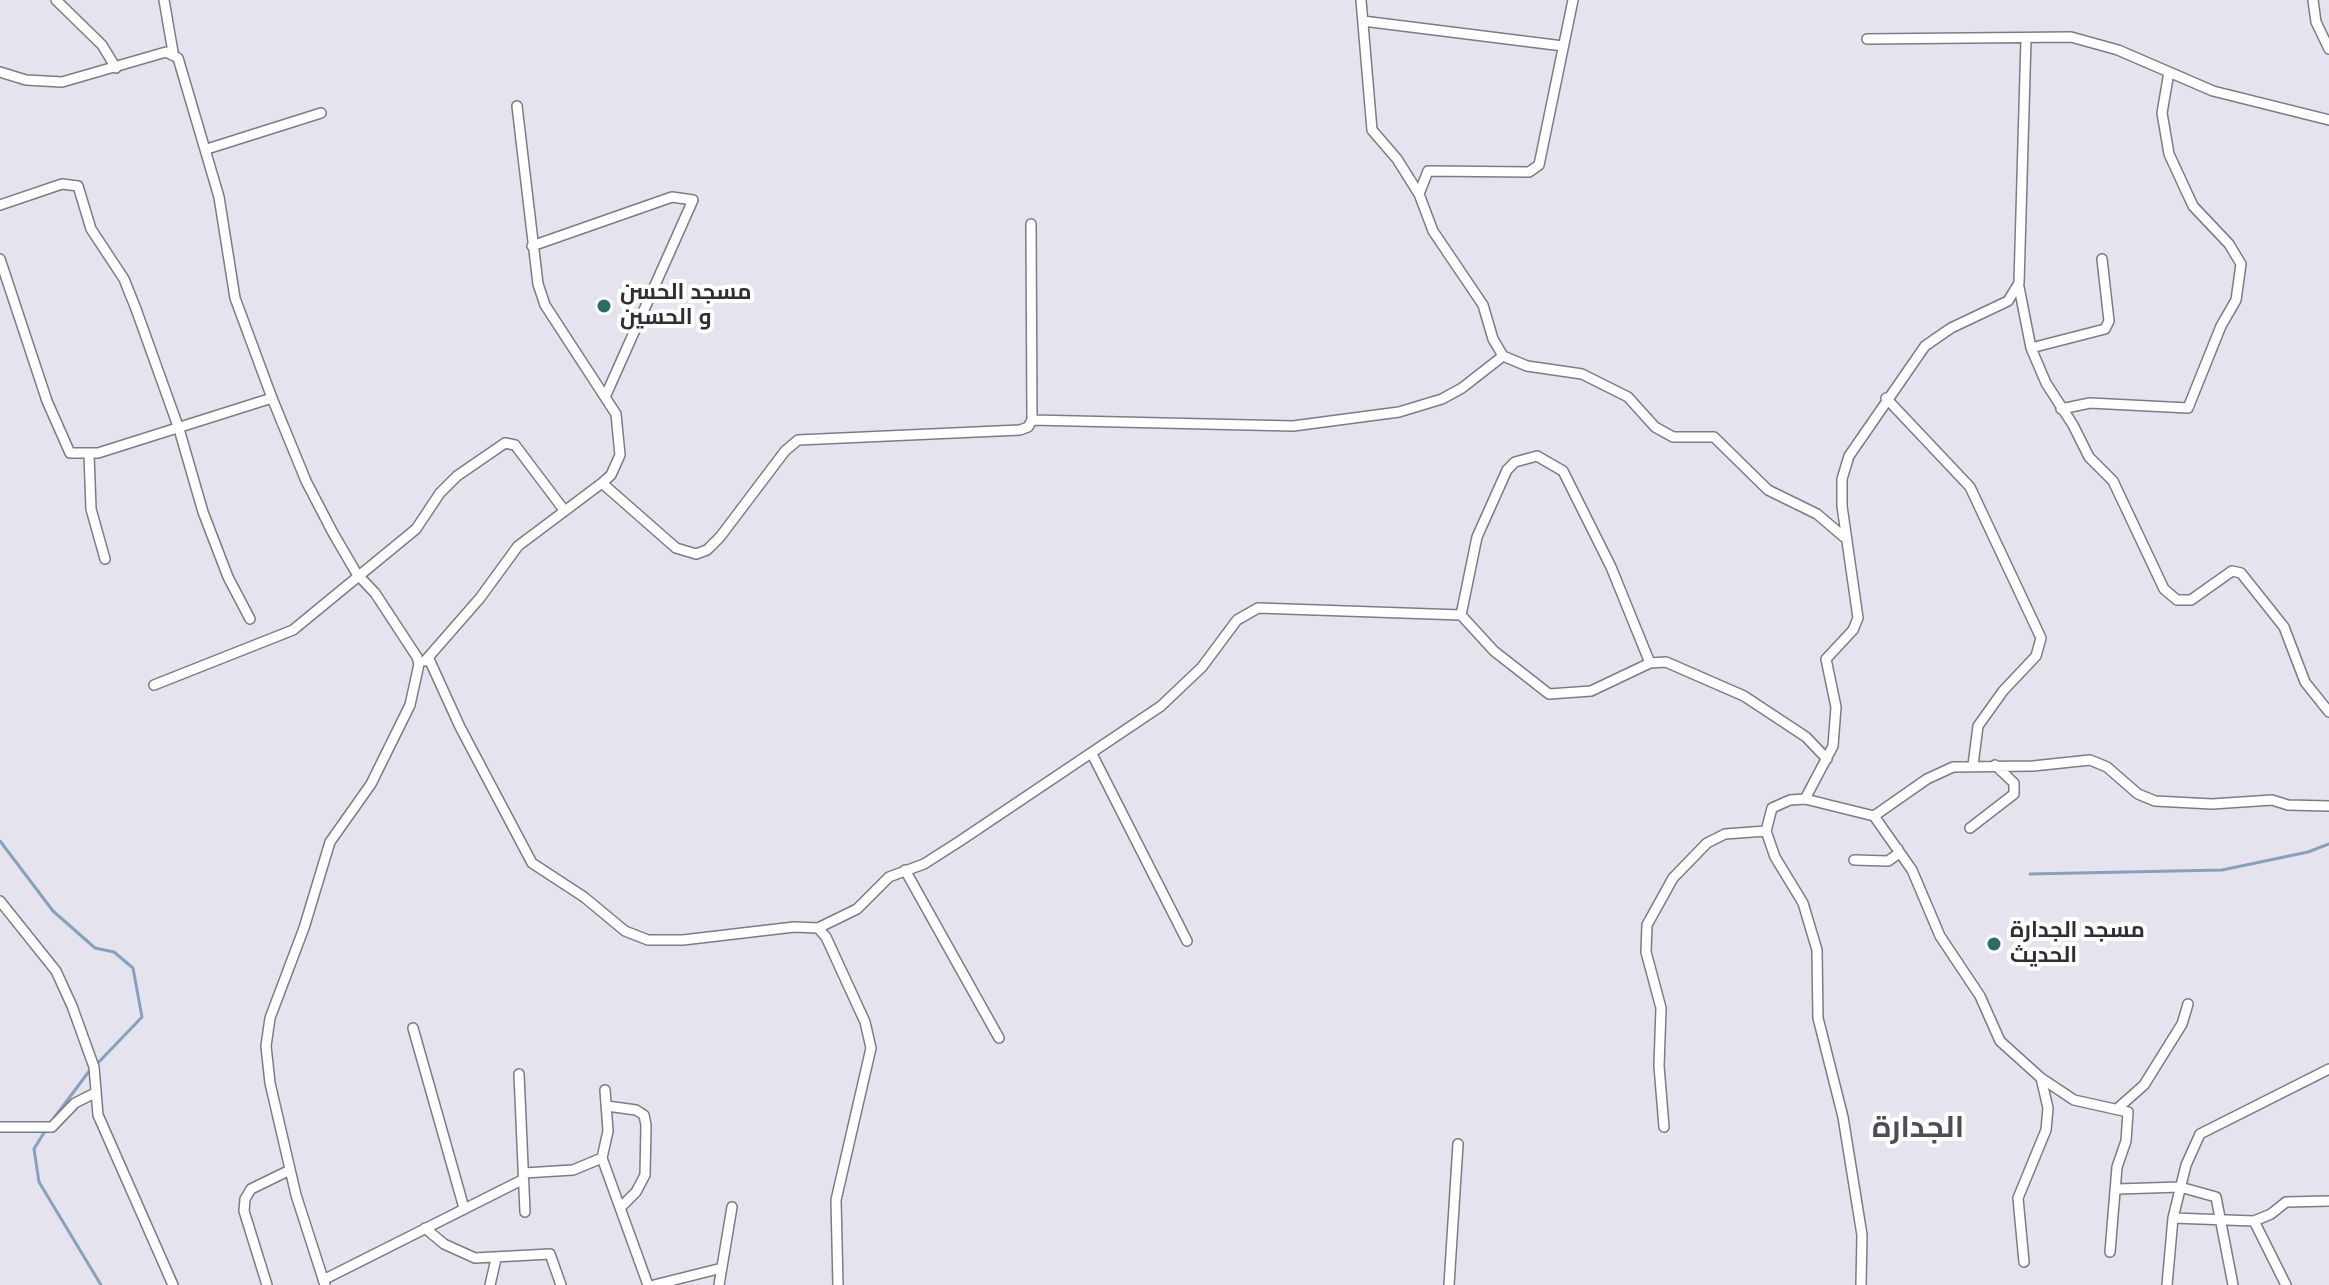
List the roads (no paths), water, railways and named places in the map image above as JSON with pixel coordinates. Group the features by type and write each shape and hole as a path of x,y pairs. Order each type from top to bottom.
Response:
{"street":[{"path":"56,0 102,45 116,68"},
{"path":"164,0 173,52 178,58 207,149 219,197 235,298 306,481 357,574 375,593 424,662 532,863 584,897 625,931 648,940 683,940 794,927 818,928 857,909 884,881 924,864 1092,754 1183,687 1247,611 1289,607 1461,615 1494,651 1549,694 1591,691 1650,663 1666,662 1744,696 1806,737 1827,759"},
{"path":"1361,0 1372,130 1397,159 1419,194 1433,231 1483,305 1493,339 1503,356 1527,366 1566,369 1618,391 1655,427 1673,437 1714,437 1768,490 1817,514 1844,537"},
{"path":"1419,194 1428,171 1529,172 1539,165 1573,0"},
{"path":"2313,0 2316,22 2329,49"},
{"path":"1363,21 1563,46"},
{"path":"1867,39 1891,36 2071,37 2093,41 2253,103 2329,120"},
{"path":"2026,39 2019,283 2031,348 2090,459 2113,481 2168,594 2177,600 2191,600 2232,571 2241,573 2284,627 2305,682 2329,712"},
{"path":"0,72 26,80 62,82 173,52"},
{"path":"2061,409 2090,403 2188,408 2221,326 2236,300 2241,264 2229,244 2193,206 2169,154 2162,113 2169,72"},
{"path":"517,106 532,246 545,305 606,395 619,428 620,455 611,475 518,546 424,662 410,705 384,760 330,842 304,928 270,1018 266,1064 290,1170 324,1283 523,1176 573,1170 602,1158"},
{"path":"207,149 321,113"},
{"path":"0,205 62,184 78,186 91,229 124,279 179,429 203,512 228,577 250,619"},
{"path":"532,246 672,197 693,200 606,395"},
{"path":"602,483 676,548 696,554 707,550 720,537 785,451 798,440 1020,430 1028,427 1032,420 1031,224"},
{"path":"0,259 66,451 89,454 179,429 272,398"},
{"path":"2031,348 2105,329 2109,321 2102,259"},
{"path":"1805,799 1833,746 1836,707 1826,659 1853,630 1860,607 1844,537 1841,492 1845,468 1860,437 1886,398 1933,339 2008,301 2019,283"},
{"path":"2008,301 2023,305"},
{"path":"1032,420 1293,426 1399,412 1442,399 1487,371 1503,356"},
{"path":"1886,398 1970,487 2041,638 2036,656 2003,691 1978,726 1973,765"},
{"path":"154,685 293,630 423,522 440,493 457,476 510,442 564,510"},
{"path":"89,454 91,509 105,559"},
{"path":"1461,615 1477,537 1502,481 1515,462 1537,456 1563,471 1611,567 1650,663"},
{"path":"1092,754 1187,941"},
{"path":"1874,816 1943,770 1973,765 2096,760 2138,794 2155,801 2212,804 2272,800 2288,805 2329,806"},
{"path":"1970,828 2014,794 2014,783 1995,765"},
{"path":"1861,1285 1862,1235 1843,1117 1818,1018 1815,940 1803,903 1775,857 1766,831 1772,808 1790,800 1805,799 1874,816 1912,870 1940,936 1980,996 2000,1041 2041,1078 2083,1104 2118,1108 2131,1117 2117,1167 2118,1189 2110,1252"},
{"path":"1664,1127 1659,1066 1661,1008 1646,952 1647,925 1673,878 1707,843 1725,834 1766,831"},
{"path":"1854,860 1888,861 1898,854 1898,849"},
{"path":"905,870 999,1038"},
{"path":"0,901 56,971 94,1067 98,1115 173,1285"},
{"path":"818,928 826,937 865,1022 871,1048 836,1200 838,1285"},
{"path":"2118,1108 2144,1085 2182,1024 2188,1004"},
{"path":"413,1028 464,1208"},
{"path":"2167,1285 2173,1218 2194,1144 2206,1129 2264,1105 2329,1069"},
{"path":"519,1074 525,1212"},
{"path":"2024,1262 2018,1198 2026,1172 2046,1130 2048,1108 2041,1078"},
{"path":"605,1090 608,1131 602,1158 622,1206 648,1285"},
{"path":"0,1127 52,1127 75,1103 95,1093"},
{"path":"607,1106 636,1110 644,1115 646,1125 645,1175 636,1192 622,1206"},
{"path":"1449,1285 1458,1144"},
{"path":"267,1285 244,1211 245,1199 251,1189 290,1170"},
{"path":"2118,1189 2180,1187 2216,1197 2233,1285"},
{"path":"2173,1218 2254,1221 2286,1202 2329,1201"},
{"path":"719,1285 732,1207"},
{"path":"2254,1221 2286,1285"},
{"path":"425,1228 458,1252 496,1259 527,1253 550,1254 561,1285"},
{"path":"490,1285 496,1259"},
{"path":"654,1285 722,1268"}],"waterway":[{"path":"0,841 53,911 95,948 114,952 133,968 142,1017 96,1065"},
{"path":"2030,874 2222,870 2308,852 2329,844"},
{"path":"54,1118 90,1070"},
{"path":"45,1131 34,1149 39,1182 101,1285"}],"place":[{"name":"مسجد الحسن و الحسين","path":"604,306"},
{"name":"مسجد الجدارة الحديث","path":"1994,944"}],"district":[{"name":"الجدارة","path":"1918,1129"}]}
